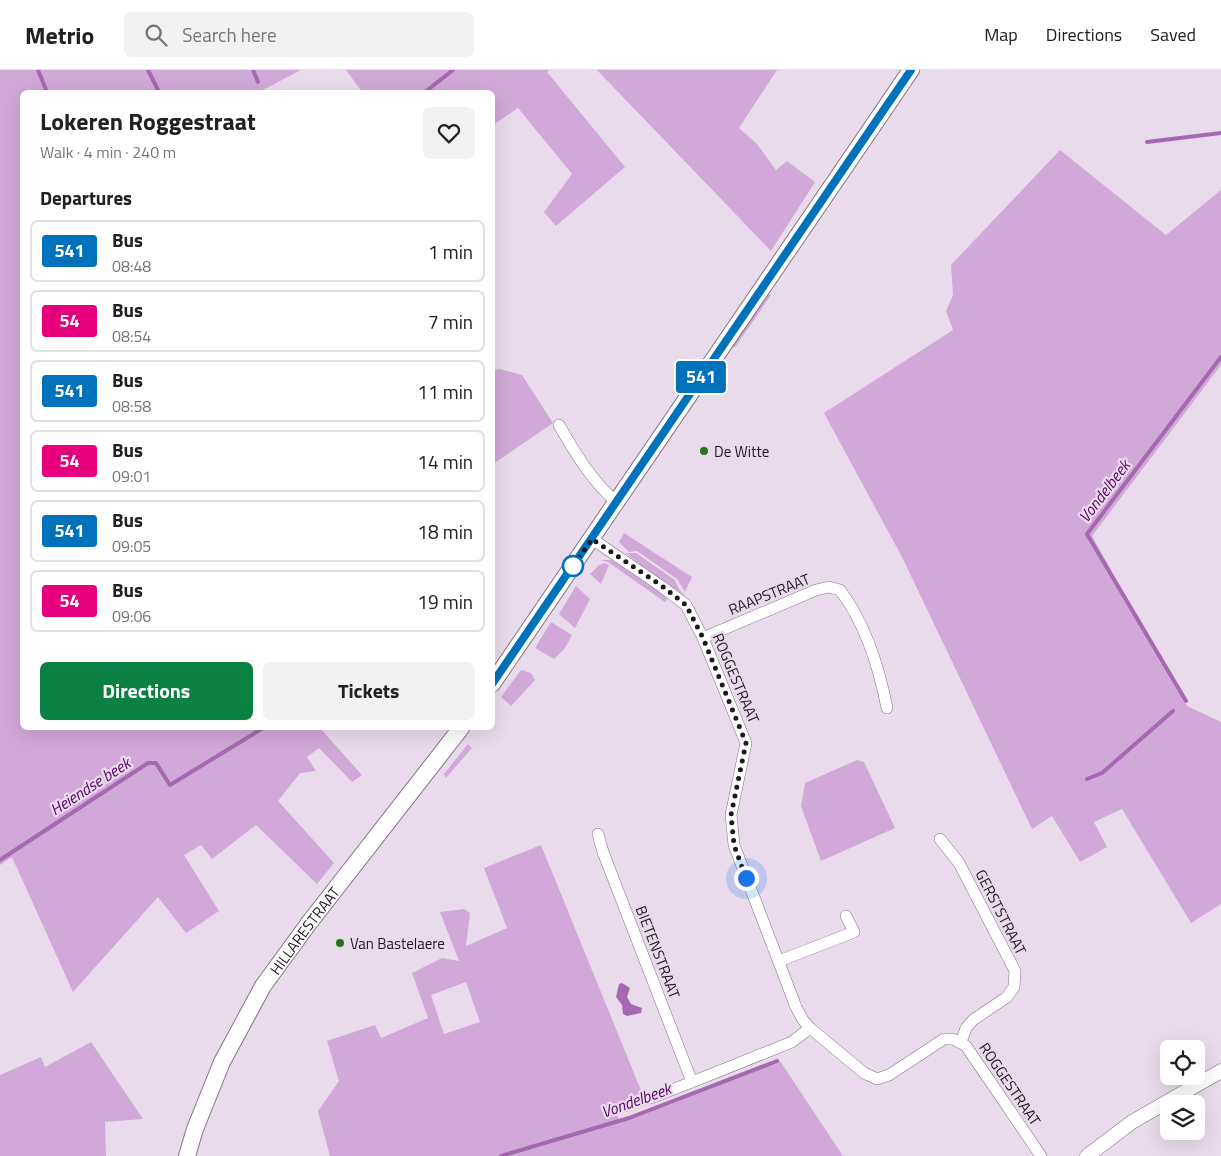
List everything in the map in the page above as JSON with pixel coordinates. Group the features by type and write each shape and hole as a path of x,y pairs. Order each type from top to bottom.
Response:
{"main road":[{"path":"495,680 911,70"},
{"name":"HILLARESTRAAT","path":"187,1156 198,1120 222,1062 263,986 308,922 460,730"}],"street":[{"path":"558,425 578,457 605,492 616,502"},
{"name":"ROGGESTRAAT","path":"592,539 662,586 686,605 703,638 746,743 731,815 734,845 796,1007 803,1020 864,1073 877,1079 889,1075 944,1040 953,1039 961,1042 966,1046 1041,1156"},
{"name":"RAAPSTRAAT","path":"703,638 816,590 829,587 840,590 851,604 880,674 887,708"},
{"name":"BIETENSTRAAT","path":"598,834 603,852 692,1082"},
{"name":"GERSTSTRAAT","path":"940,839 959,863 1015,971 1014,987 1007,996 973,1020 966,1028 961,1042"},
{"path":"778,961 854,932 846,916"},
{"path":"651,1098 792,1042 810,1028"},
{"path":"1087,1156 1132,1122 1221,1071"}],"shaded area":[{"path":"0,70 301,70 263,90 20,90 20,730 322,730 362,775 352,782 319,748 307,757 316,771 300,773 278,801 334,863 317,884 256,825 212,859 201,845 184,855 219,911 186,933 158,897 73,992 12,857 0,865"},
{"path":"346,70 549,70 547,72 625,167 556,226 544,212 572,174 518,108 495,124 495,90 361,90"},
{"path":"597,70 777,70 739,128 757,144 776,170 787,161 815,182 771,251"},
{"path":"1060,150 1166,235 1221,190 1221,365 1092,536 1187,706 1221,722 1221,904 1191,923 1122,809 1094,822 1107,847 1080,862 1052,816 1032,829 902,557 824,413 953,330 946,311 953,295 951,265"},
{"path":"768,293 771,295 736,346 731,348"},
{"path":"500,369 522,375 553,423 495,463 495,370"},
{"path":"624,533 692,577 685,592 677,579 637,551 629,552 619,542"},
{"path":"626,553 636,553 675,580 679,589 696,609 694,610"},
{"path":"600,560 611,560 668,598 665,602 608,562"},
{"path":"605,563 609,565 601,584 590,574 599,565"},
{"path":"576,586 590,599 575,628 559,614"},
{"path":"551,622 572,635 565,648 554,659 535,648"},
{"path":"521,670 531,673 535,680 511,706 501,697"},
{"path":"468,744 472,748 446,778 444,774"},
{"path":"857,760 864,762 895,828 821,861 801,806 805,783"},
{"path":"541,845 647,1105 617,1115 619,1120 780,1061 843,1156 330,1156 318,1111 339,1081 327,1041 375,1025 381,1038 428,1018 412,973 442,958 459,961 440,912 464,909 470,913 466,946 507,928 484,868","holes":["466,982 480,1022 444,1034 431,995"]},
{"path":"622,983 630,988 627,997 631,1004 642,1008 641,1013 627,1016 623,1014 622,1005 616,997 619,984"},
{"path":"91,1042 143,1119 105,1122 106,1156 0,1156 0,1075 41,1057 45,1067"}],"waterway":[{"name":"Heiendse beek","path":"38,70 46,90"},
{"path":"148,70 158,90"},
{"path":"253,70 258,82"},
{"path":"428,90 453,70"},
{"path":"1147,142 1221,133"},
{"name":"Vondelbeek","path":"1186,701 1087,534 1221,357"},
{"name":"Vondelbeek","path":"1087,779 1102,773 1173,711"},
{"name":"Heiendse beek","path":"0,860 148,763 156,763 170,785 260,730"},
{"name":"Vondelbeek","path":"501,1156 629,1118 777,1061"}],"bus line":[{"name":"541","path":"495,680 911,70"}],"place":[{"name":"De Witte","path":"704,451"},
{"name":"Van Bastelaere","path":"340,943"}],"route":[{"path":"573,566 571,569 592,539 662,586 686,605 703,638 746,743 731,815 734,845 746,878"}]}
